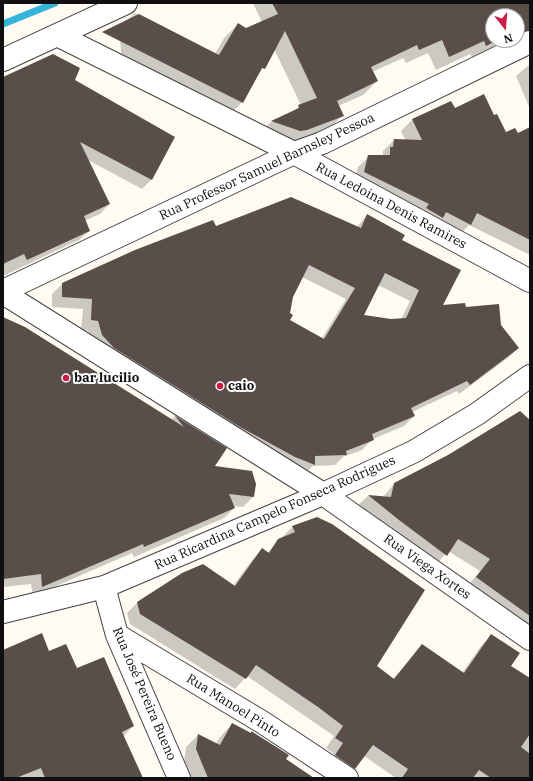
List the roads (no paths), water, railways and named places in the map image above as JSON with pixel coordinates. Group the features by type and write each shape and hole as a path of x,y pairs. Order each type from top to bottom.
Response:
{"street":[{"path":"3,60 126,3"},
{"name":"Rua Ledoina Denis Ramires","path":"58,35 294,154 530,281"},
{"name":"Rua Professor Samuel Barnsley Pessoa","path":"3,292 294,154 322,143 530,42"},
{"name":"Rua Viega Xortes","path":"3,292 323,494 530,639"},
{"name":"Rua Ricardina Campelo Fonseca Rodrigues","path":"3,612 104,587 323,494 413,452 477,414 530,376"},
{"name":"Rua José Pereira Bueno","path":"104,587 117,635 179,778"},
{"name":"Rua Manoel Pinto","path":"117,635 262,722 347,778"}],"waterway":[{"path":"3,24 55,3"}],"place":[{"name":"bar lucilio","path":"66,378"},
{"name":"caio","path":"220,386"}]}
